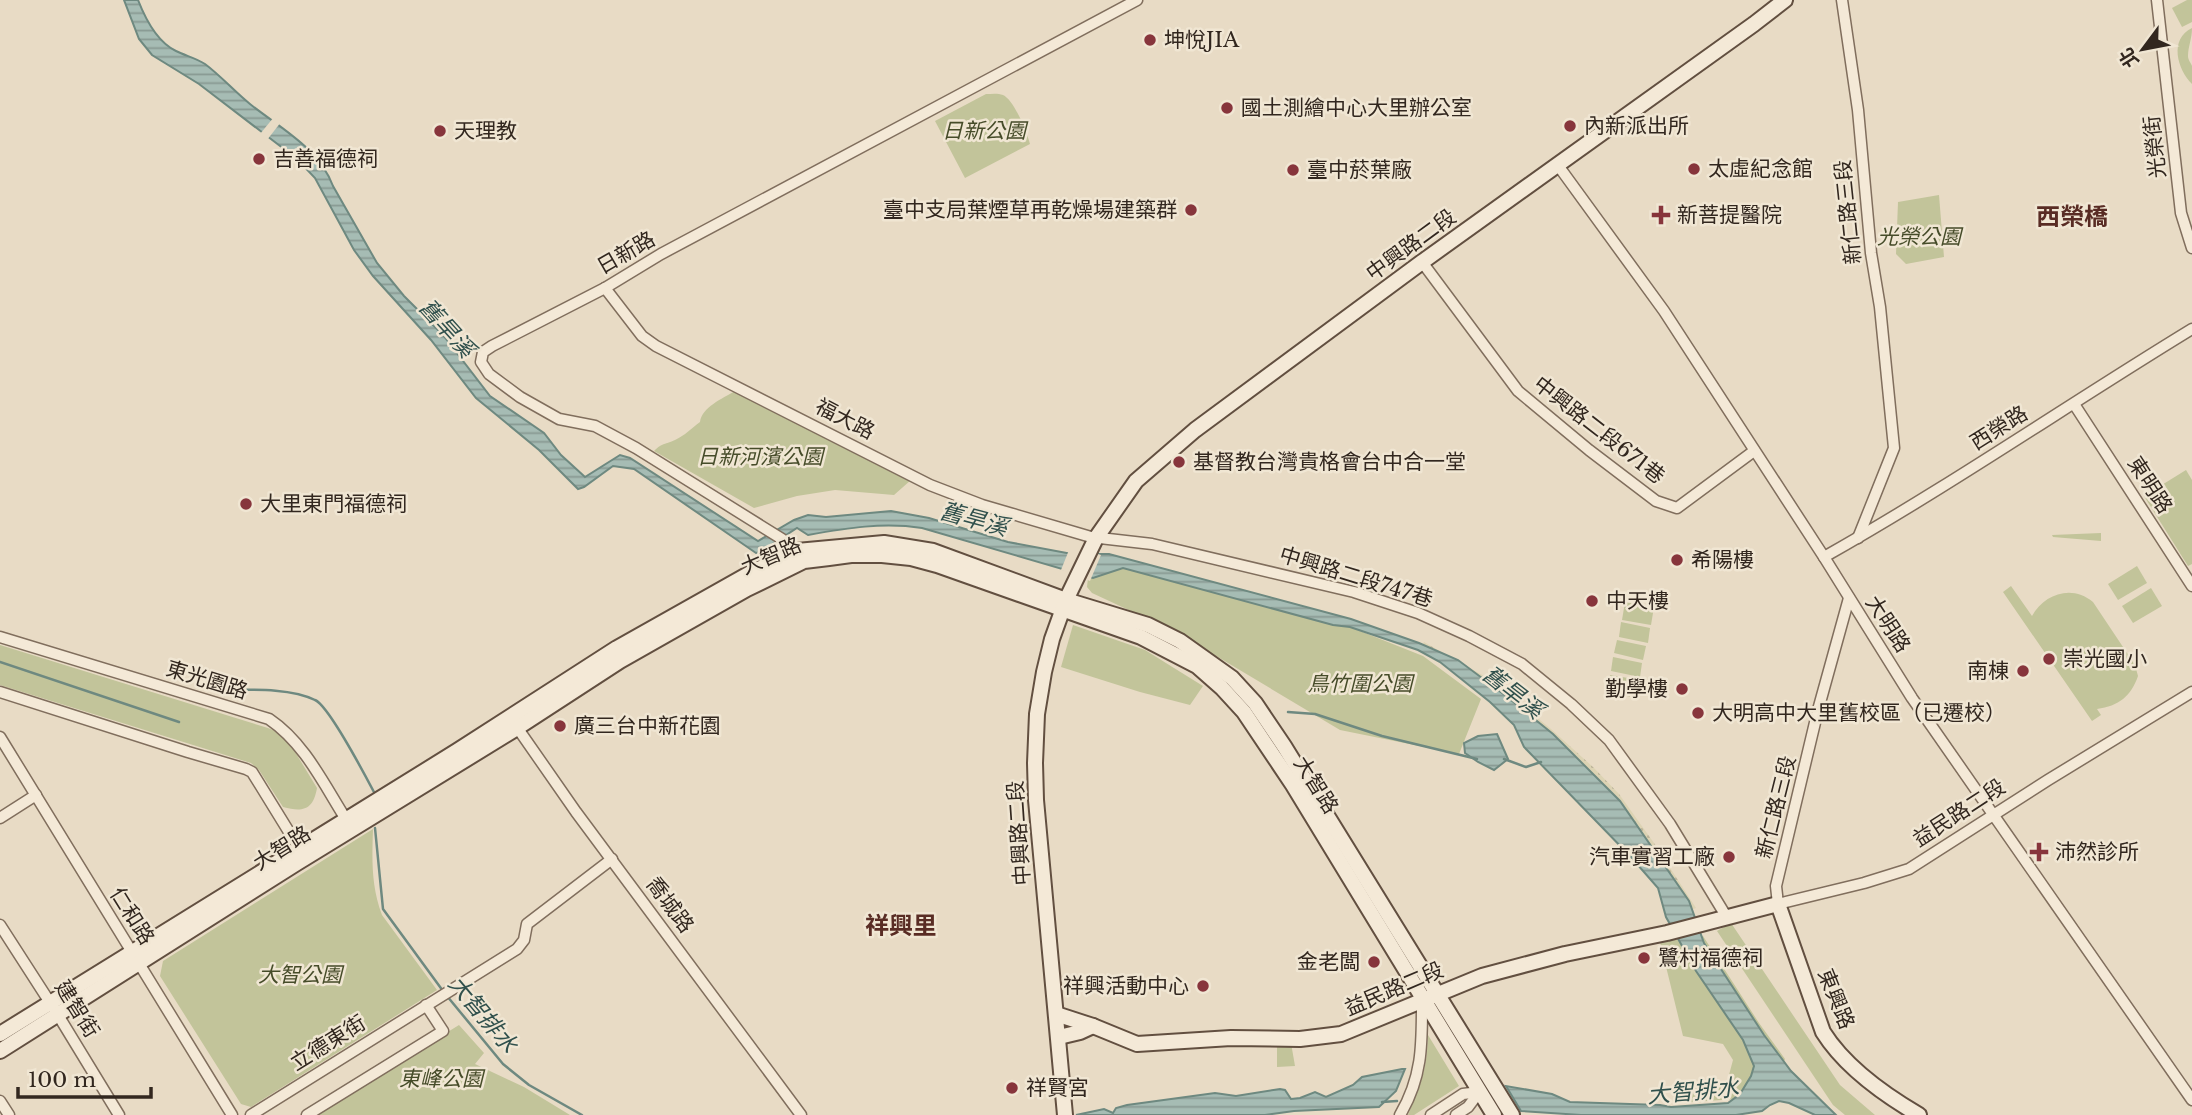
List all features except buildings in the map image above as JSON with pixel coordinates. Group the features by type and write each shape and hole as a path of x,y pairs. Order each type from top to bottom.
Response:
{"street":[{"name":"日新路","path":"801,556 782,539 636,448 595,426 559,419 498,382 483,368 481,362 484,352 605,288 661,254 1137,0"},
{"name":"中興路二段","path":"1065,1115 1036,800 1037,714 1044,672 1064,604 1097,538 1136,481 1195,430 1558,164 1605,135 1785,0"},
{"name":"新仁路三段","path":"1842,0 1857,110 1871,253 1880,307 1894,448 1858,538"},
{"name":"光榮街","path":"2157,0 2181,213 2192,248"},
{"name":"大明路","path":"1558,164 1664,311 1912,698 2192,1100"},
{"name":"中興路二段671巷","path":"1422,262 1518,391 1656,501 1678,508 1754,451"},
{"name":"福大路","path":"605,288 642,336 656,346 930,485 1026,519 1097,538"},
{"name":"西榮路","path":"1824,558 2192,328"},
{"name":"東明路","path":"2074,404 2192,586"},
{"name":"中興路二段747巷","path":"1097,538 1153,544 1341,589 1418,613 1522,664 1572,703 1609,740 1684,843 1726,916"},
{"name":"大智路","path":"0,1034 54,1008 513,723 801,556 911,558 1064,604 1148,625 1180,641 1232,678 1255,703 1284,746 1512,1115"},
{"name":"新仁路三段","path":"1778,904 1776,886 1818,710 1849,598"},
{"name":"大智路","path":"1064,604 1198,666 1244,712 1293,785 1494,1115"},
{"name":"東光園路","path":"0,637 270,719 286,730 304,751 349,824"},
{"path":"0,692 252,772 302,853"},
{"name":"益民路二段","path":"1056,1014 1137,1044 1231,1038 1300,1039 1341,1034 1482,976 1553,957 1667,933 1909,869 2192,692"},
{"name":"喬城路","path":"513,723 801,1115"},
{"name":"仁和路","path":"0,737 232,1115"},
{"path":"0,818 36,795"},
{"name":"立德東街","path":"251,1115 517,949 524,940 527,924 612,859"},
{"name":"東興路","path":"1778,904 1823,1032 1832,1047 1866,1078 1919,1115"},
{"name":"建智街","path":"0,925 119,1115"},
{"path":"1400,1115 1419,1071 1422,1000"},
{"path":"307,1115 443,1031 431,1002"},
{"name":"大智路","path":"0,1051 54,1008"},
{"path":"1059,1037 1093,1026"},
{"path":"1431,1115 1464,1094 1479,1092 1493,1084"},
{"path":"1455,1115 1470,1105 1479,1092"},
{"path":"0,1101 9,1115"}],"shaded area":[{"path":"1424,642 1491,680 1593,767 1619,794 1696,908 1691,910 1484,692 1422,646"}],"green space":[{"path":"2192,0 2192,22 2182,27 2172,8"},
{"path":"2192,28 2188,56 2192,66 2192,84 2179,63 2178,47 2180,39"},
{"name":"日新公園","path":"986,94 1001,94 1007,98 1020,117 1030,144 965,178 935,121"},
{"name":"光榮公園","path":"1939,195 1944,257 1906,264 1896,254 1898,202"},
{"name":"日新河濱公園","path":"735,391 911,480 894,495 835,490 797,496 754,508 654,451 685,434 700,422 704,412"},
{"path":"2186,470 2192,480 2192,564 2188,566 2144,496"},
{"path":"2101,533 2101,541 2052,535"},
{"path":"2137,566 2147,583 2118,600 2108,584"},
{"name":"鳥竹圍公園","path":"1106,567 1138,569 1350,627 1423,656 1481,699 1459,754 1340,730 1176,632 1092,593 1087,587 1088,578"},
{"path":"2011,586 2032,616 2044,602 2059,594 2076,594 2093,602 2135,665 2138,676 2128,694 2118,703 2097,709 2101,715 2092,721 2003,592"},
{"path":"2151,588 2162,606 2133,623 2122,606"},
{"path":"1625,602 1654,607 1651,625 1622,620"},
{"path":"1621,622 1650,628 1648,643 1619,637"},
{"path":"1073,625 1145,650 1203,686 1190,705 1061,667"},
{"path":"1617,640 1646,646 1643,660 1614,653"},
{"path":"0,645 278,732 289,742 317,788 313,801 301,809 283,807 259,770 251,763 0,685"},
{"path":"1613,657 1642,663 1640,677 1611,671"},
{"path":"1610,675 1640,680 1637,698 1607,692"},
{"name":"大智公園","path":"373,829 374,883 382,915 437,990 251,1107 241,1104 160,976 163,961"},
{"path":"1731,923 1840,1085 1875,1115 1845,1115 1833,1105 1717,931"},
{"path":"1703,936 1785,1059 1772,1089 1737,1099 1674,1103 1673,1088 1726,1086 1733,1060 1723,1044 1683,1036 1660,942"},
{"name":"東峰公園","path":"459,1025 484,1053 475,1064 524,1087 570,1115 314,1115"},
{"path":"1428,1035 1459,1086 1414,1115 1408,1115 1422,1077"},
{"path":"1277,1043 1291,1043 1295,1066 1277,1067"}],"water":[{"path":"124,0 138,0 148,22 163,42 205,64 308,150 327,173 377,263 404,296 443,335 490,396 544,433 561,455 585,477 620,455 630,458 758,541 808,515 826,517 891,511 929,518 1008,542 1072,554 1109,554 1351,619 1458,660 1553,734 1620,801 1689,901 1704,943 1764,1035 1791,1071 1836,1115 1815,1115 1779,1101 1762,1111 1736,1115 1581,1115 1521,1111 1506,1086 1552,1094 1570,1102 1671,1107 1728,1103 1740,1094 1754,1066 1743,1040 1696,971 1666,917 1658,888 1524,747 1514,725 1440,662 1418,650 1350,627 1333,625 1123,568 1093,578 922,528 879,526 808,535 797,528 756,553 634,469 613,466 578,489 539,450 476,398 431,340 373,276 354,250 315,178 297,159 199,84 152,55 139,39"},
{"path":"1497,734 1508,759 1494,770 1465,753 1464,743 1478,736"},
{"path":"1405,1069 1396,1091 1379,1107 1265,1115 1076,1115 1104,1109 1113,1113 1116,1108 1127,1105 1215,1093 1236,1096 1280,1089 1285,1090 1291,1099 1315,1092 1326,1097 1353,1085 1362,1077"}],"pier":[{"path":"274,117 281,122 267,140 260,134"},
{"path":"1069,550 1101,555 1090,581 1061,570"}],"waterway":[{"name":"大智排水","path":"0,662 179,722"},
{"path":"219,690 281,691 315,700 338,728 375,794"},
{"path":"1288,712 1315,714 1382,736 1477,759"},
{"path":"1504,759 1526,767 1541,762"},
{"name":"大智排水","path":"375,828 383,909 443,991"},
{"name":"大智排水","path":"447,996 503,1064 529,1085 582,1115"},
{"name":"大智排水","path":"1382,1102 1397,1101"}],"place":[{"name":"坤悅JIA","path":"1150,40"},
{"name":"國土測繪中心大里辦公室","path":"1227,108"},
{"name":"內新派出所","path":"1570,126"},
{"name":"天理教","path":"440,131"},
{"name":"吉善福德祠","path":"259,159"},
{"name":"太虛紀念館","path":"1694,169"},
{"name":"臺中菸葉廠","path":"1293,170"},
{"name":"臺中支局葉煙草再乾燥場建築群","path":"1191,210"},
{"name":"新菩提醫院","path":"1661,215"},
{"name":"基督教台灣貴格會台中合一堂","path":"1179,462"},
{"name":"大里東門福德祠","path":"246,504"},
{"name":"希陽樓","path":"1677,560"},
{"name":"中天樓","path":"1592,601"},
{"name":"崇光國小","path":"2049,659"},
{"name":"南棟","path":"2023,671"},
{"name":"勤學樓","path":"1682,689"},
{"name":"大明高中大里舊校區（已遷校）","path":"1698,713"},
{"name":"廣三台中新花園","path":"560,726"},
{"name":"沛然診所","path":"2039,852"},
{"name":"汽車實習工廠","path":"1729,857"},
{"name":"鷺村福德祠","path":"1644,958"},
{"name":"金老闆","path":"1374,962"},
{"name":"祥興活動中心","path":"1203,986"},
{"name":"祥賢宮","path":"1012,1088"}],"district":[{"name":"西榮橋","path":"2072,217"},
{"name":"祥興里","path":"901,926"}],"water label":[{"name":"舊旱溪","path":"447,328"},
{"name":"舊旱溪","path":"974,519"},
{"name":"舊旱溪","path":"1513,692"}]}
